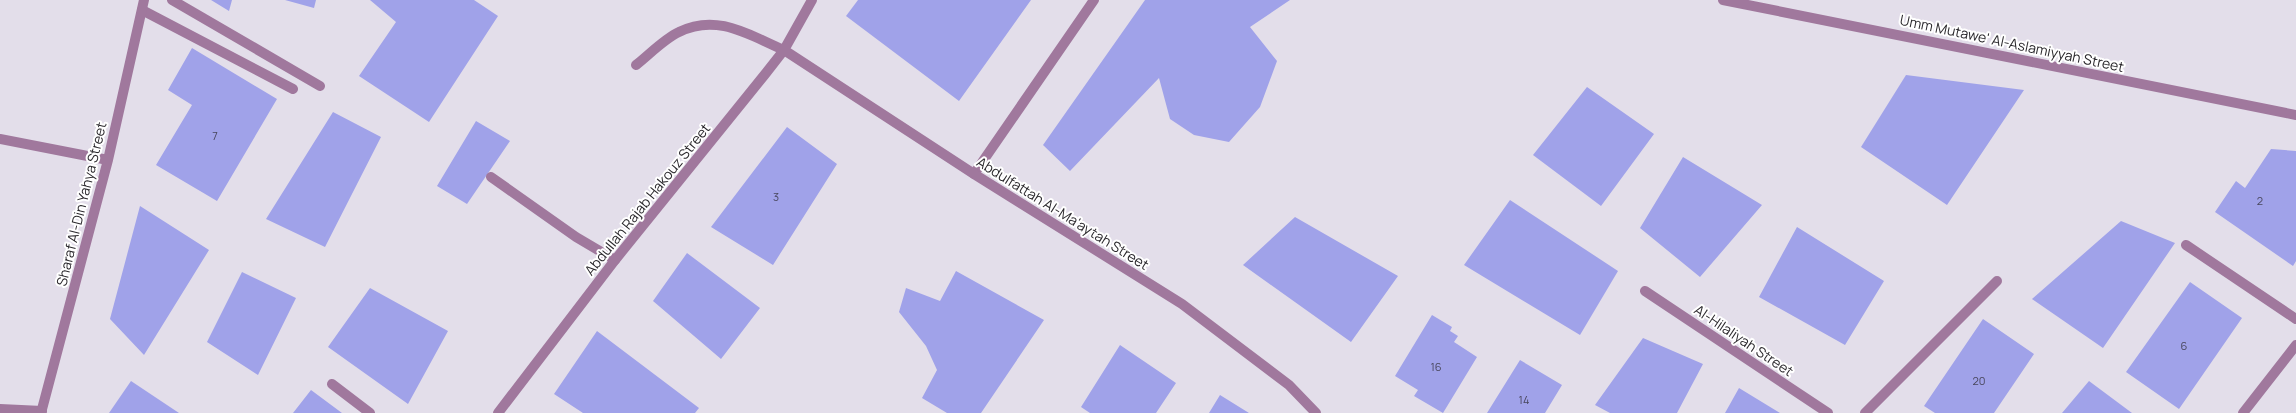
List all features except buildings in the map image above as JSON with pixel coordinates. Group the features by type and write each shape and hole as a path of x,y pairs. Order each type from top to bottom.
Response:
{"street":[{"path":"172,0 320,86"},
{"name":"Abdullah Rajab Hakouz Street","path":"498,413 615,260 784,50 812,0"},
{"path":"974,174 1094,0"},
{"name":"Umm Mutawe' Al-Aslamiyyah Street","path":"1723,0 2296,115"},
{"path":"143,5 293,89"},
{"name":"Sharaf Al-Din Yahya Street","path":"42,412 108,160 143,5"},
{"name":"Abdulfattah Al-Ma'aytah Street","path":"636,65 678,32 700,23 719,24 784,50 974,174 1182,304 1289,385 1316,413"},
{"path":"0,139 108,160"},
{"path":"491,177 576,237 615,260"},
{"path":"2186,245 2296,319"},
{"path":"1865,413 1996,280"},
{"name":"Al-Hilaliyah Street","path":"1645,291 1828,413"},
{"path":"2243,413 2296,345"},
{"path":"332,384 370,413"},
{"path":"0,409 42,412"}]}
